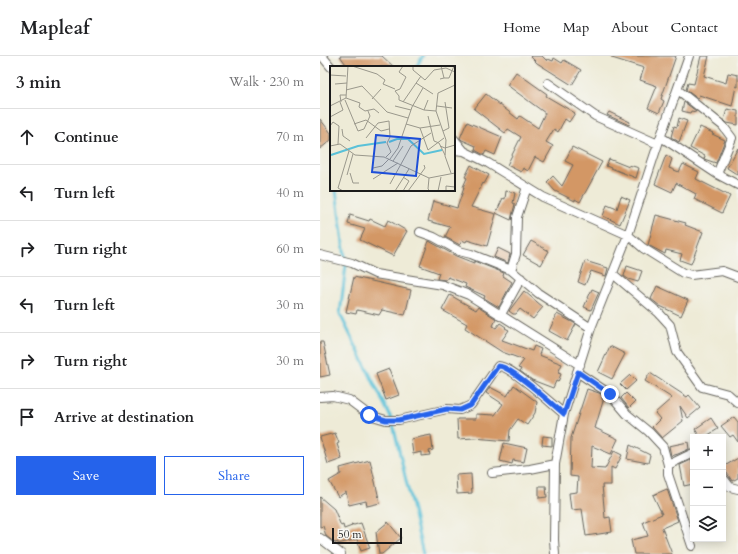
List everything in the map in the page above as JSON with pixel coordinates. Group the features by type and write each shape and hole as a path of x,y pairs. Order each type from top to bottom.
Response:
{"street":[{"path":"322,56 330,66"},
{"path":"556,554 554,540 555,464 564,414 579,369 590,328 628,235 689,56"},
{"path":"548,83 595,116 659,141 738,186"},
{"path":"678,90 723,126 732,138 717,174"},
{"path":"455,140 464,151"},
{"path":"455,150 464,151 488,163 543,197 628,235 643,248 683,273 692,274 722,271 738,277"},
{"path":"511,270 516,254 517,217 527,187"},
{"path":"420,232 434,237 459,251 471,254 511,270 538,293 590,328"},
{"path":"320,255 352,263 375,274 443,285 469,295 579,369 610,394 627,414 649,432 663,447 668,465 668,474 692,546"},
{"path":"613,274 659,312 670,325 677,352 702,387 728,394 738,403"},
{"path":"500,316 521,278"},
{"path":"320,398 333,396 350,400 369,415 386,420 399,420 447,409 460,410 471,405 498,366 501,366 547,398 564,414"},
{"path":"668,465 690,454"},
{"path":"492,473 530,469 555,464"},
{"path":"726,482 730,488 738,489"},
{"path":"320,538 341,554"}],"building":[{"path":"340,56 382,56 393,66 347,66"},
{"path":"530,56 542,56 547,61 548,59 553,61 554,58 562,63 564,60 581,70 572,85 537,63"},
{"path":"612,56 676,56 661,99 664,101 659,113 648,108 657,86 640,80 644,68 612,58"},
{"path":"701,56 709,56 704,76 726,83 728,73 738,75 738,87 736,86 732,106 699,95 698,99 686,90 688,83 694,84"},
{"path":"516,72 547,94 546,96 575,113 569,122 565,119 558,132 554,129 546,142 553,146 544,162 535,157 528,171 523,168 521,172 507,165 521,137 508,129 505,133 474,109 486,94 518,119 520,116 538,128 545,113 507,85"},
{"path":"684,102 696,112 691,111 690,113 682,111"},
{"path":"727,109 738,111 738,125 727,123 724,120"},
{"path":"609,112 630,122 629,125 607,115"},
{"path":"679,118 687,121 679,142 671,137 674,126 677,127"},
{"path":"320,119 330,132 330,141 320,149"},
{"path":"467,122 502,137 495,155 486,151 484,155 475,150 476,146 460,138"},
{"path":"700,127 725,140 716,163 704,159 705,156 690,148"},
{"path":"572,147 602,162 580,202 555,191 547,182 553,176 562,186 573,165 565,161"},
{"path":"738,148 738,175 727,168"},
{"path":"666,155 672,159 669,168 679,172 683,164 699,172 696,179 730,196 722,213 694,199 696,194 676,183 672,192 655,184"},
{"path":"609,159 629,167 629,165 639,168 636,178 606,166"},
{"path":"471,165 489,175 484,184 483,183 471,207 496,214 487,246 467,240 466,242 462,240 460,245 445,237 450,227 428,221 433,201 457,208 467,178 465,177"},
{"path":"506,191 515,193 513,203 515,204 511,220 496,213 503,198 505,199"},
{"path":"621,196 630,200 620,224 603,216 607,205 617,209"},
{"path":"350,215 369,221 370,219 385,226 388,220 407,231 393,256 360,240 365,229 348,224"},
{"path":"656,215 686,223 685,225 703,232 691,264 680,260 682,254 666,250 665,254 648,245"},
{"path":"429,241 456,256 474,263 474,261 504,273 503,276 512,282 499,307 484,298 485,296 465,287 466,284 448,277 446,280 437,279 439,273 420,266"},
{"path":"531,241 549,251 541,265 523,255"},
{"path":"498,248 510,254 508,263 494,257"},
{"path":"585,261 608,268 606,276 591,271 585,285 578,282"},
{"path":"627,266 642,271 638,282 624,276"},
{"path":"354,277 411,290 405,315 382,310 379,315 357,310 356,314 346,312"},
{"path":"657,286 688,300 681,316 660,306 651,299"},
{"path":"592,289 599,292 591,310 584,307"},
{"path":"524,291 543,307 533,319 520,309 516,314 509,311"},
{"path":"450,295 476,310 478,307 495,318 496,319 493,326 496,328 500,323 506,327 505,328 509,330 502,340 532,351 534,346 541,349 539,355 562,364 558,373 561,374 558,382 556,381 553,388 532,380 520,371 521,369 518,368 524,360 502,352 465,328 467,324 442,310"},
{"path":"557,314 576,324 567,341 549,331"},
{"path":"320,342 323,342 330,375 320,377"},
{"path":"610,346 625,354 612,379 598,372"},
{"path":"389,369 399,395 386,400 376,374"},
{"path":"650,373 687,397 689,395 700,408 688,418 680,406 683,421 662,438 652,427 660,419 655,413 672,398 645,381"},
{"path":"630,375 636,381 626,390 620,384"},
{"path":"514,385 537,402 535,413 527,425 518,419 510,430 509,441 474,438 458,439 457,419 476,419 476,414 495,415 503,404 486,393 490,387 507,396"},
{"path":"587,389 604,396 595,428 618,439 611,454 592,446 591,468 605,469 614,451 622,455 615,469 611,467 611,485 602,485 605,518 610,517 612,532 586,536 582,509 571,510 569,493 577,492 578,477 570,476 571,438"},
{"path":"626,393 635,402 629,408 621,398"},
{"path":"734,417 738,422 738,442 733,435 730,437 721,426"},
{"path":"711,418 718,429 710,434 698,434 695,429"},
{"path":"335,433 339,443 337,444 342,459 328,464 320,437"},
{"path":"431,435 433,450 429,451 430,455 421,456 421,452 413,454 411,439"},
{"path":"543,436 552,437 552,446 542,445"},
{"path":"688,442 689,449 671,456 669,446"},
{"path":"504,443 527,448 524,462 513,460 512,464 500,461"},
{"path":"630,445 650,455 648,463 627,459"},
{"path":"738,458 738,478 732,481 726,472 726,465"},
{"path":"370,460 380,503 367,506 366,501 349,505 346,492 338,497 329,481 341,474 340,468"},
{"path":"690,460 690,485 684,486 680,465"},
{"path":"471,474 472,493 457,494 456,475"},
{"path":"539,486 546,486 547,497 539,498"},
{"path":"667,489 678,521 662,528 672,554 634,554 631,540 648,536 643,522 662,514 653,495"},
{"path":"320,497 334,509 341,526 343,525 344,529 352,526 351,524 354,525 361,523 370,548 361,551 357,539 338,544 338,542 335,543 326,536 323,526 320,527"},
{"path":"388,522 401,538 382,554 379,554 376,532"}],"waterway":[{"path":"417,66 423,56"},
{"path":"336,191 346,265 340,314 392,420 423,554"}],"route":[{"path":"369,415 386,420 399,420 447,409 460,410 471,405 498,366 508,370 547,398 564,414 578,372 610,394"}]}
